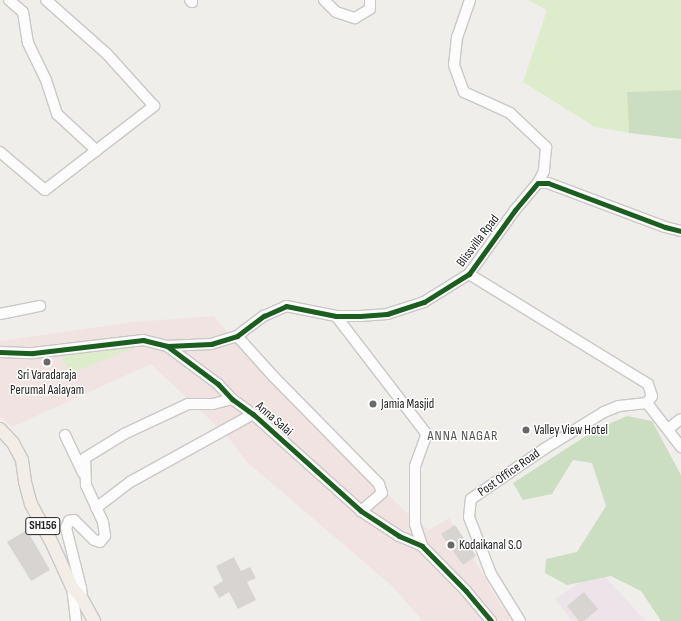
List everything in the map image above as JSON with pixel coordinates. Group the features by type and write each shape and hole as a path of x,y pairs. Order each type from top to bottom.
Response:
{"main road":[{"name":"SH156","path":"0,429 13,443 22,460 24,482 31,504 50,538 72,587 82,599 94,621"}],"street":[{"path":"10,0 23,12 28,43 46,80 57,114 97,150"},
{"path":"0,152 45,190 154,106 107,54 46,0"},
{"path":"324,0 336,12 355,18 370,8 370,0"},
{"path":"470,0 457,37 454,66 464,92 510,113 546,147 544,171 538,183 548,183 665,227 681,231"},
{"name":"Blissvilla Rpad","path":"167,346 211,344 237,336 264,316 286,306 336,316 387,314 424,302 470,274 515,210 538,183"},
{"path":"470,274 648,384 652,396 647,403 681,447"},
{"path":"0,314 40,306"},
{"path":"336,316 425,432 426,436 415,466 415,524 422,546"},
{"path":"237,336 273,376 379,484 382,493 362,512"},
{"name":"Anna Salai","path":"0,352 33,353 143,340 167,346 218,384 232,399 253,414 362,512 399,536 422,546 466,591 491,621"},
{"path":"82,599 81,588 66,528 69,521 74,520 94,540 100,542 105,536 103,522 86,485 84,475 85,458 124,434 188,404 212,404 232,399"},
{"name":"Post Office Road","path":"520,621 492,574 469,517 471,499 544,449 604,412 619,406 647,403"},
{"path":"96,508 130,482 253,414"},
{"path":"668,429 681,419"},
{"path":"64,435 84,475"},
{"path":"72,587 76,621"}],"shaded area":[{"path":"214,316 237,344 408,514 429,530 449,518 501,605 513,621 423,621 393,587 247,462 227,436 151,364 12,427 0,417 0,341 133,322"},
{"path":"599,570 646,621 572,621 555,599"}],"green space":[{"path":"528,0 681,0 681,90 627,92 629,133 595,127 523,82 547,10"},
{"path":"681,90 681,139 629,133 627,92"},
{"path":"136,347 70,374 60,354"},
{"path":"627,416 652,421 681,475 681,621 661,621 641,591 611,576 567,585 545,573 546,559 577,552 606,506 592,463 573,460 552,494 523,500 513,483 595,430"}],"building":[{"path":"455,525 476,556 463,565 441,534"},
{"path":"27,530 50,570 31,581 7,542"},
{"path":"234,557 241,571 250,567 256,578 247,582 256,600 238,609 229,592 219,598 213,587 223,581 216,566"},
{"path":"584,592 598,609 584,621 579,621 567,606"}],"cycle path":[{"path":"167,346 211,344 237,336 264,316 286,306 336,316 360,316 387,314 424,302 469,274 515,210 538,183 548,183 665,227 681,231"},
{"path":"0,352 33,353 143,340 167,346 218,384 232,399 253,414 361,511 399,536 422,546 466,591 491,621"}],"place":[{"name":"Sri Varadaraja Perumal Aalayam","path":"47,362"},
{"name":"Jamia Masjid","path":"373,404"},
{"name":"Valley View Hotel","path":"526,430"},
{"name":"Kodaikanal S.O","path":"451,545"}],"district":[{"name":"ANNA NAGAR","path":"463,436"}]}
